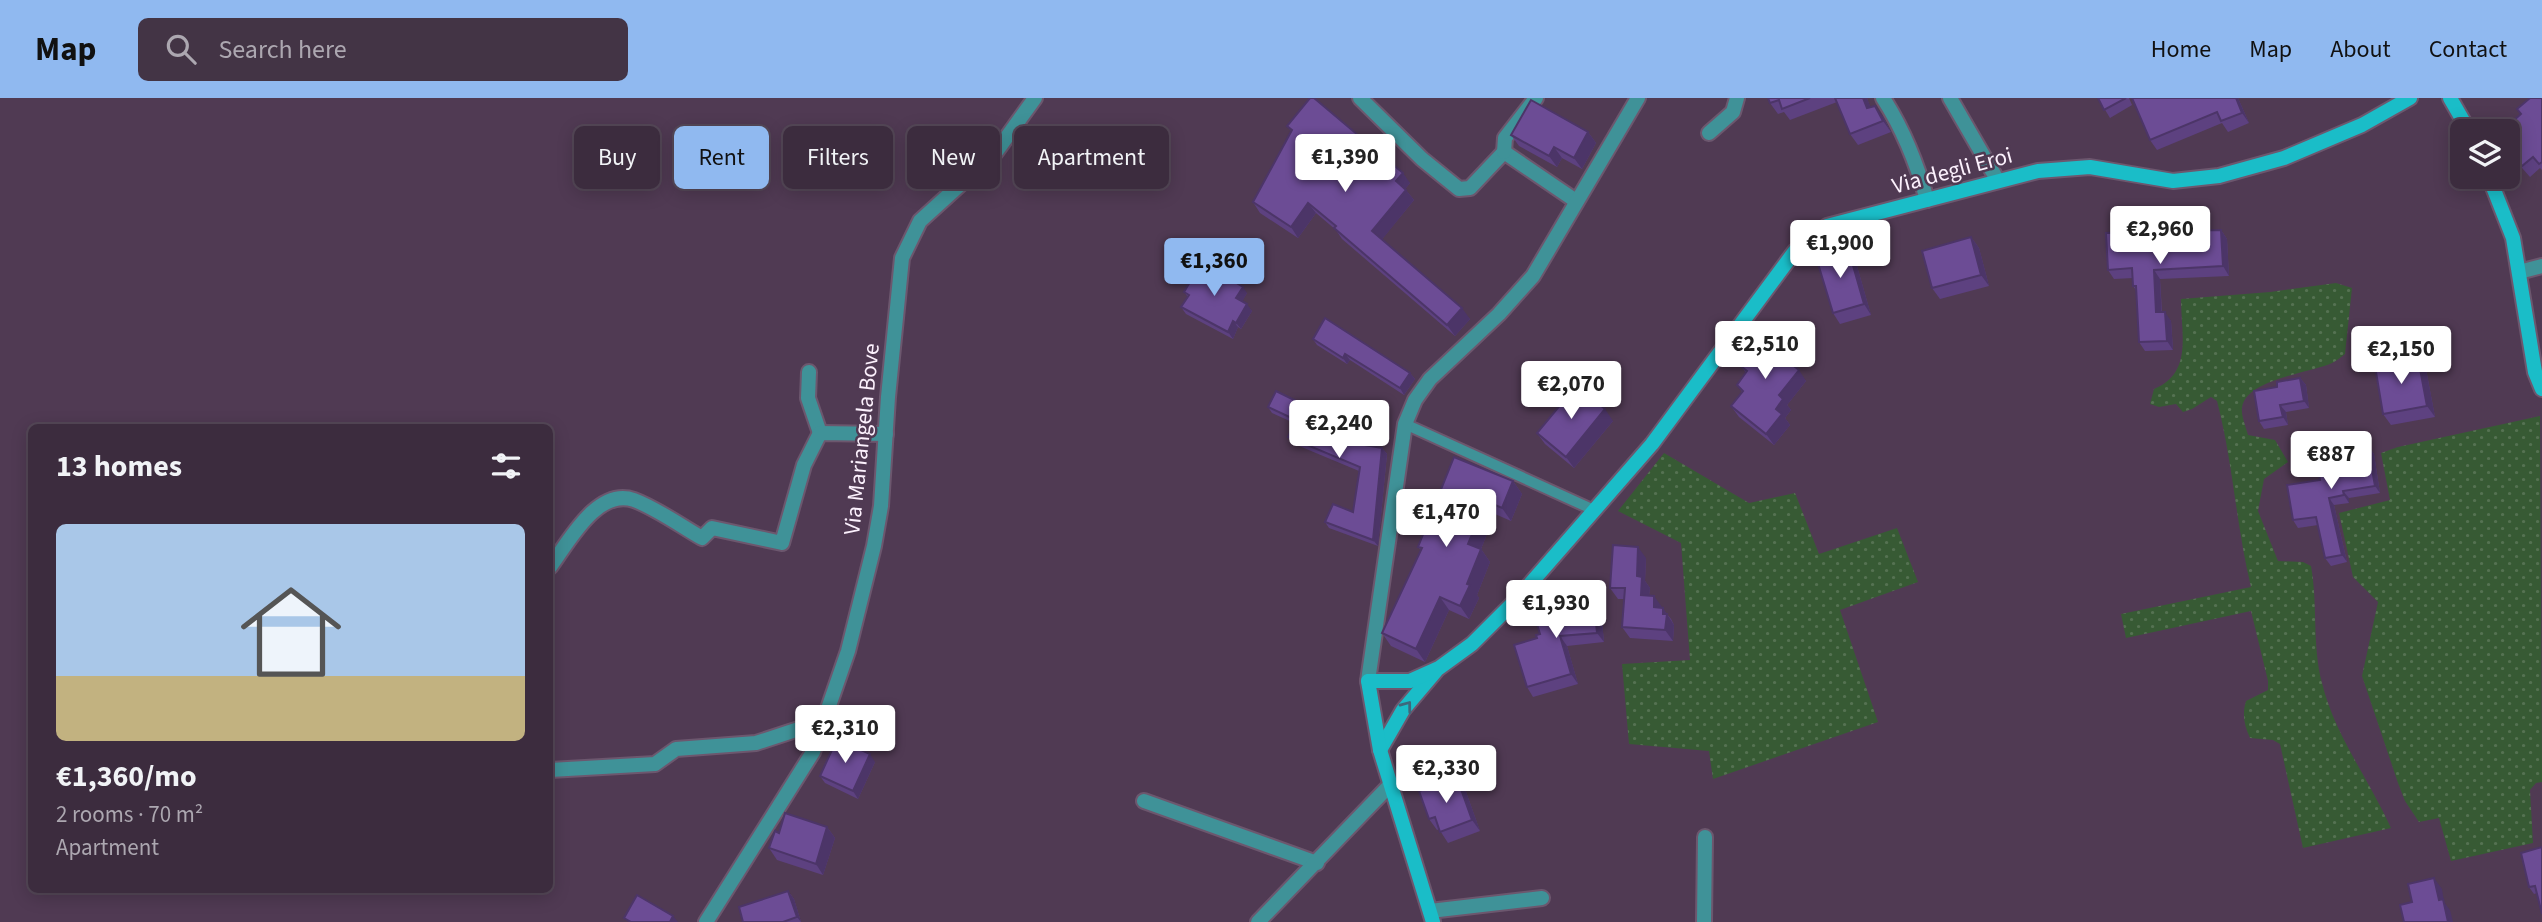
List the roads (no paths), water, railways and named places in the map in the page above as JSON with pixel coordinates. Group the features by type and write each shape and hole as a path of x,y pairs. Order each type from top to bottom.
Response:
{"street":[{"name":"Via Mariangela Bove","path":"706,922 813,752 848,651 881,506 902,258 920,221 996,152 1035,98"},
{"path":"1360,98 1422,159 1459,189 1471,188 1504,152 1505,138 1536,98"},
{"path":"1709,133 1733,111 1737,98"},
{"path":"1883,98 1894,115 1919,172 1927,200"},
{"path":"1950,98 1998,181"},
{"name":"Via degli Eroi","path":"1368,681 1410,681 1439,668 1472,644 1652,444 1795,251 1827,226 2038,171 2090,167 2173,181 2219,176 2284,159 2362,125 2410,98"},
{"path":"2450,98 2462,119"},
{"path":"1542,898 1432,916 1380,750 1368,681 1405,424 1415,400 1430,379 1499,314 1533,276 1635,99"},
{"path":"1504,152 1576,201"},
{"path":"2494,189 2513,238 2535,372 2542,389"},
{"path":"2519,272 2542,266"},
{"path":"553,563 591,512 604,503 620,498 634,500 702,538 712,528 782,543 804,465 820,433 807,398 809,372"},
{"path":"820,433 886,434"},
{"name":"Via degli Eroi","path":"1380,750 1403,710 1439,668"},
{"path":"553,770 655,764 676,749 756,743 823,721"},
{"path":"1258,922 1391,785"},
{"path":"1144,801 1317,863"},
{"path":"1704,922 1705,837"}],"lane":[{"path":"1405,424 1594,510"}]}
